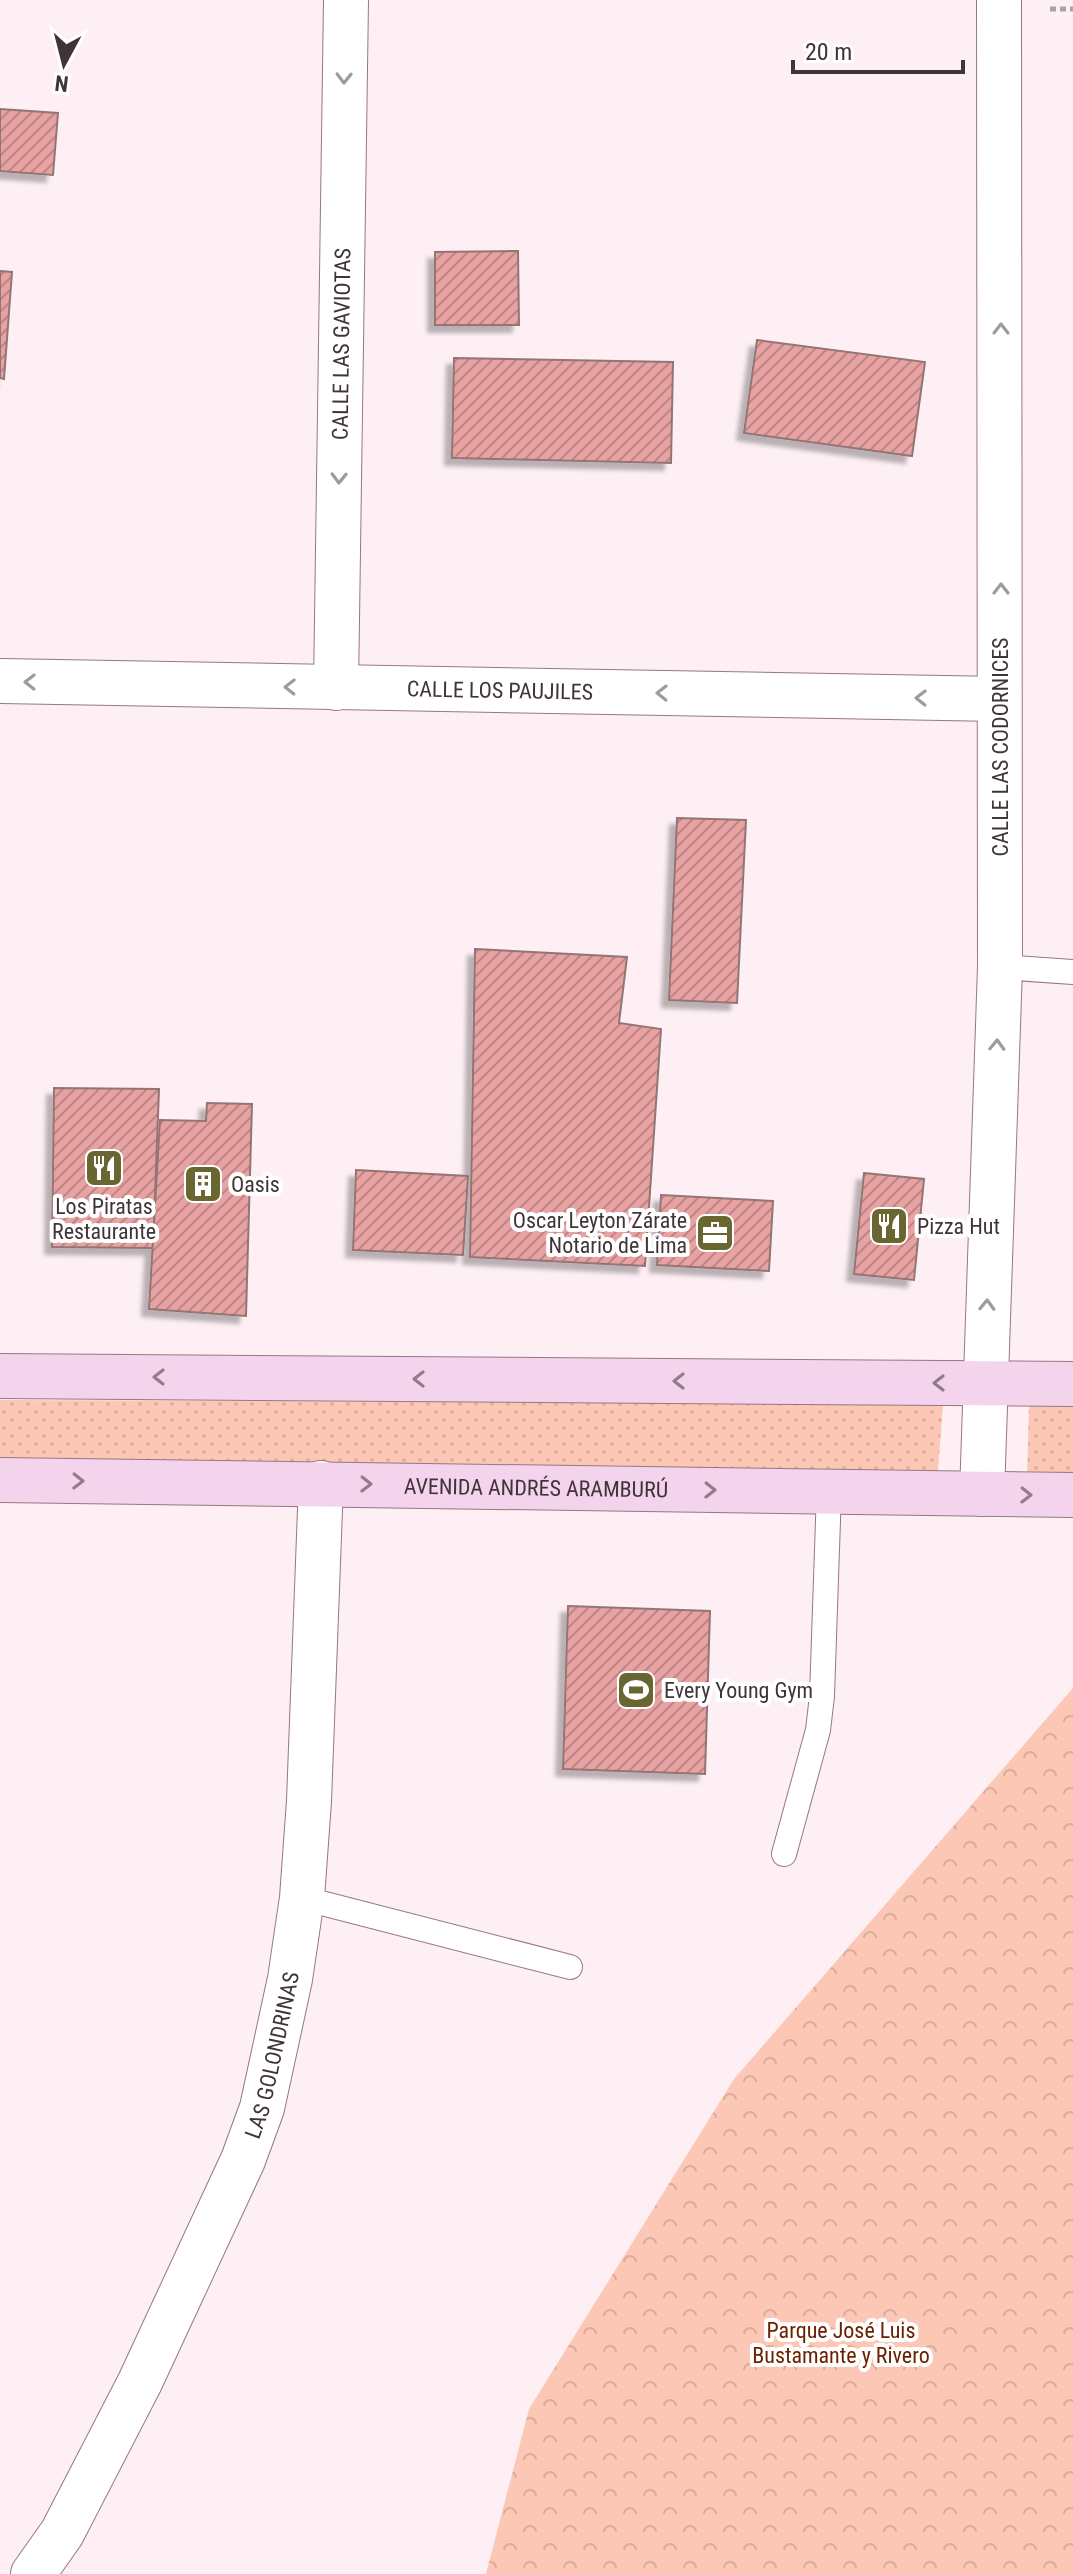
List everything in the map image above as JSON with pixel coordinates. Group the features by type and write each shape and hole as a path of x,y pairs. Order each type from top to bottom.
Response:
{"main road":[{"path":"0,1376 1073,1384"},
{"name":"AVENIDA ANDRÉS ARAMBURÚ","path":"0,1480 1073,1495"}],"street":[{"name":"CALLE LAS GAVIOTAS","path":"336,688 346,0"},
{"name":"CALLE LAS CODORNICES","path":"982,1494 1000,967 999,0"},
{"name":"CALLE LOS PAUJILES","path":"0,681 999,699"},
{"name":"LAS GOLONDRINAS","path":"33,2574 62,2533 140,2382 243,2160 262,2108 290,1979 302,1898 309,1801 321,1483"}],"lane":[{"path":"1000,967 1073,972"},
{"path":"784,1854 818,1730 822,1696 829,1491"},
{"path":"302,1898 570,1967"}],"green space":[{"path":"0,1400 943,1404 937,1483 0,1469"},
{"path":"1029,1406 1073,1407 1073,1481 1027,1481"},
{"name":"Parque José Luis Bustamante y Rivero","path":"1073,1688 1073,2574 486,2574 529,2409 734,2079"}],"building":[{"path":"0,109 58,113 53,175 0,171"},
{"path":"518,251 519,325 435,325 435,252"},
{"path":"0,271 12,272 4,379 0,378"},
{"path":"757,340 925,362 912,456 744,433"},
{"path":"454,358 673,362 671,463 452,458"},
{"path":"677,818 746,820 737,1003 669,1000"},
{"path":"475,949 627,957 619,1023 661,1029 645,1266 470,1257"},
{"name":"Los Piratas Restaurante","path":"54,1088 159,1089 153,1248 52,1247"},
{"name":"Oasis","path":"207,1103 252,1104 246,1316 149,1309 160,1120 206,1121"},
{"path":"356,1170 468,1176 463,1255 353,1250"},
{"name":"Pizza Hut","path":"864,1173 924,1179 914,1280 854,1274"},
{"name":"Oscar Leyton Zárate Notario de Lima","path":"661,1195 773,1201 769,1271 657,1265"},
{"name":"Every Young Gym","path":"568,1606 710,1611 705,1774 563,1769"}],"place":[{"name":"Los Piratas Restaurante","path":"104,1168"},
{"name":"Oasis","path":"203,1184"},
{"name":"Pizza Hut","path":"889,1226"},
{"name":"Oscar Leyton Zárate Notario de Lima","path":"715,1233"},
{"name":"Every Young Gym","path":"636,1690"}]}
